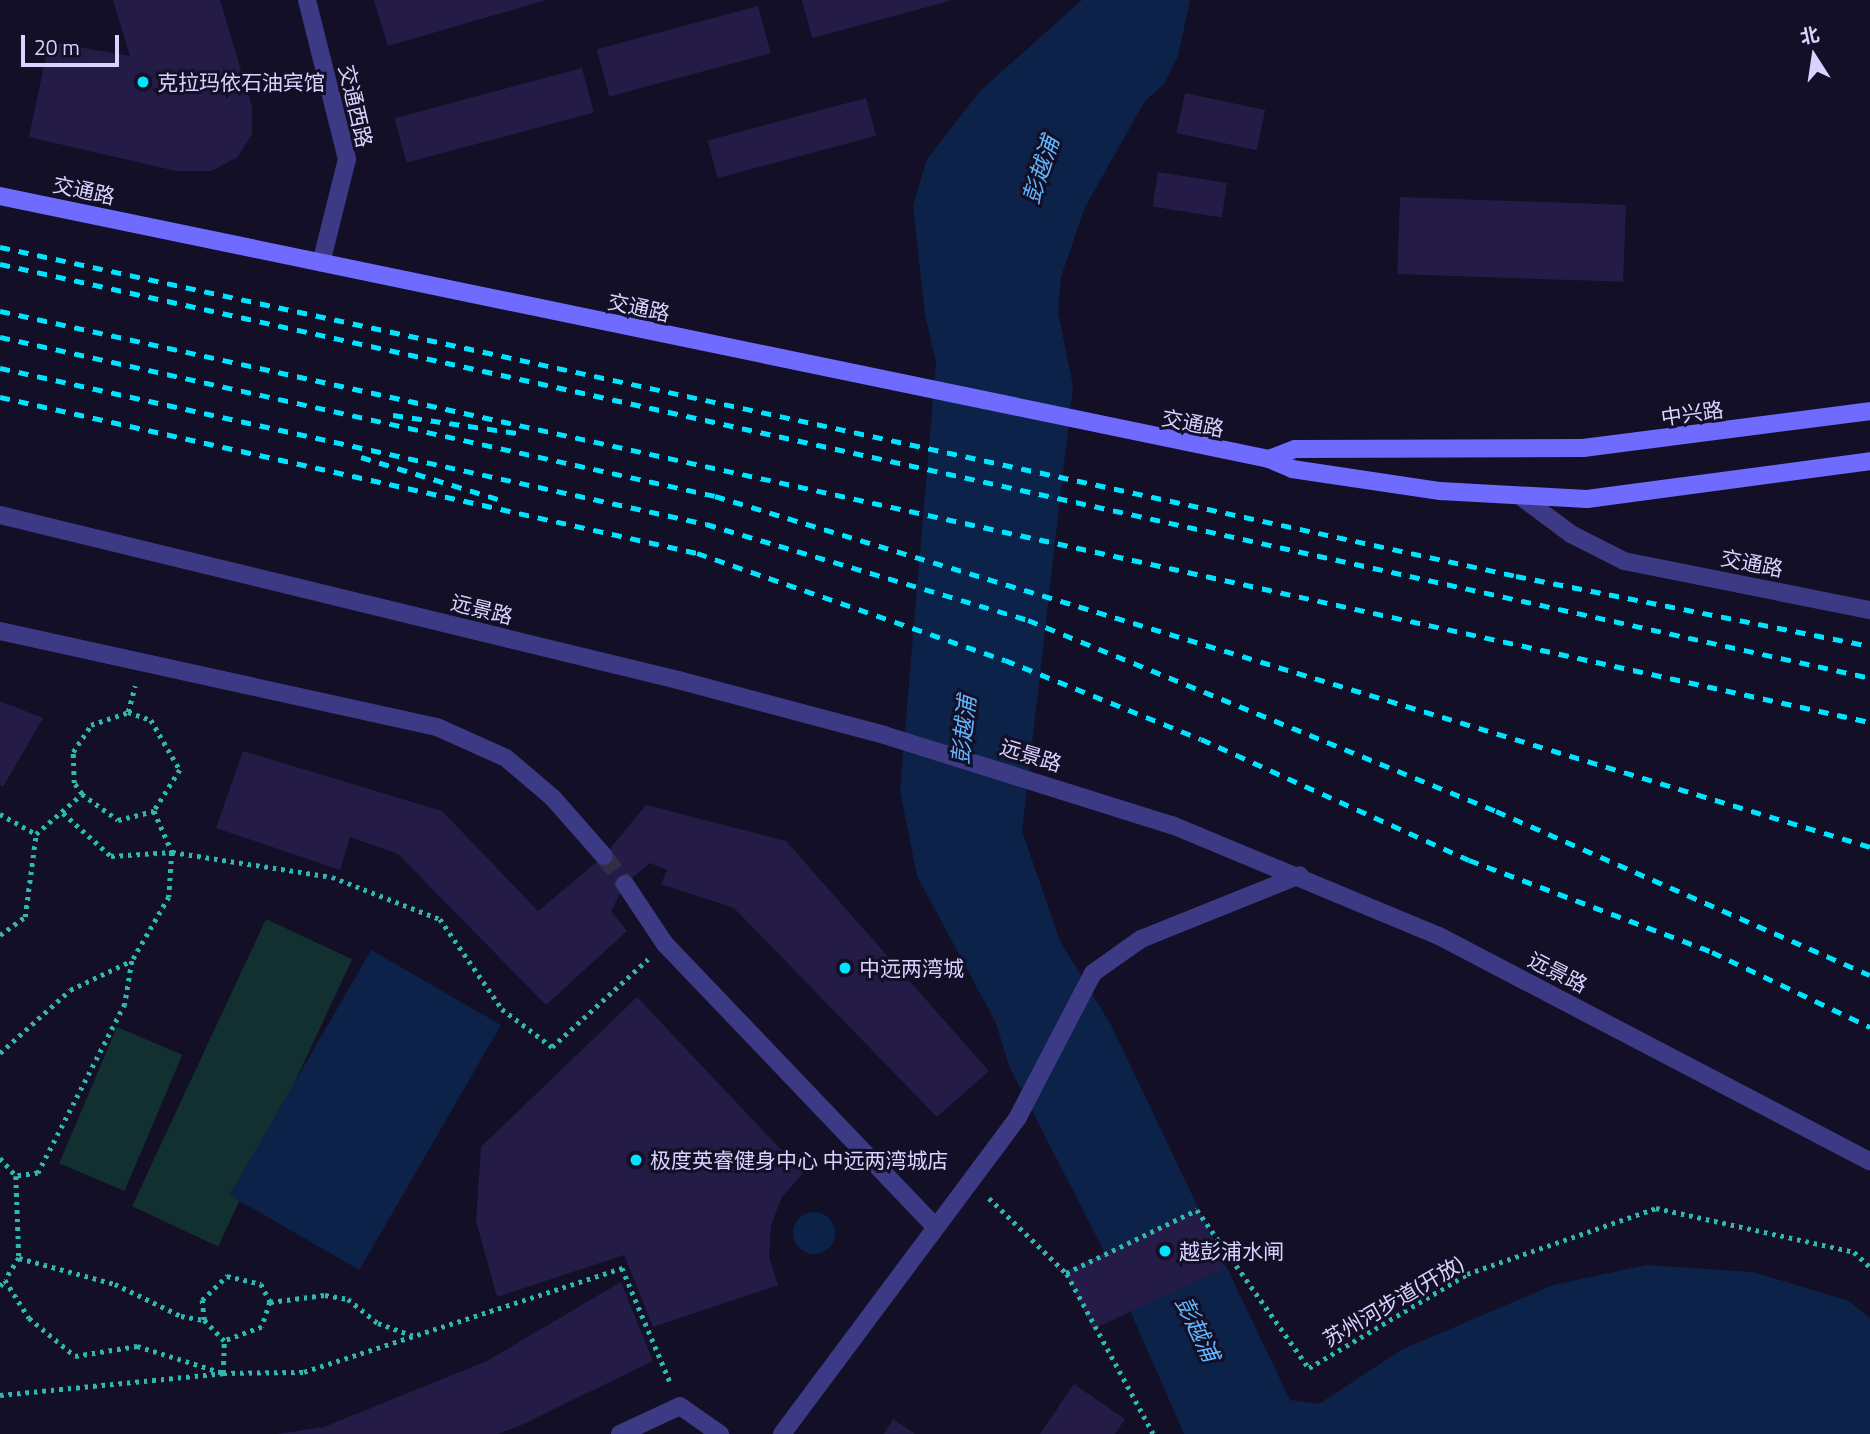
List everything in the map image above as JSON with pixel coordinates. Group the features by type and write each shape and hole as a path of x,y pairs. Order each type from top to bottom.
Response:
{"main road":[{"name":"交通路","path":"0,196 928,392 1269,459 1292,469 1524,499"},
{"name":"中兴路","path":"1520,450 1633,444 1870,411"},
{"name":"交通路","path":"1269,459 1296,449 1520,450"},
{"path":"1524,499 1634,495 1870,461"}],"street":[{"name":"交通西路","path":"307,0 346,159 321,263"},
{"name":"交通路","path":"1524,499 1571,534 1624,561 1870,610"},
{"name":"远景路","path":"0,515 884,735 1035,779 1300,874 1439,936 1870,1161"},
{"path":"0,631 437,727 506,758 553,798 604,856"},
{"path":"782,1434 1018,1117 1093,972 1141,939 1300,874"},
{"path":"625,884 666,944 935,1227"},
{"path":"620,1434 680,1406 720,1434"}],"path":[{"path":"128,712 151,720 180,770 154,811 118,820 82,794 74,783 73,752 91,725 128,712"},
{"path":"0,935 26,917 36,834 82,794"},
{"path":"16,1176 38,1173 125,1004 131,961 169,897 172,852 154,811"},
{"path":"63,813 111,856 172,852 332,877 440,919 502,1009 552,1047 666,944"},
{"path":"0,814 36,834"},
{"path":"0,1053 70,990 131,961"},
{"path":"0,1158 16,1176 19,1258 0,1286"},
{"path":"971,1179 1066,1273 1153,1434"},
{"name":"苏州河步道(开放)","path":"1066,1273 1197,1210 1309,1368 1467,1274 1656,1208 1854,1252 1870,1267"},
{"path":"19,1258 125,1287 181,1317 204,1320"},
{"path":"0,1395 223,1374 304,1372 622,1268 680,1406"},
{"path":"223,1374 224,1341 204,1320 202,1300 228,1276 261,1284 270,1302 261,1327 224,1341"},
{"path":"5,1280 29,1318 75,1356 136,1346 223,1374"},
{"path":"270,1302 325,1295 348,1299 378,1323 414,1336"}],"green space":[{"path":"266,919 352,959 218,1246 132,1206"},
{"path":"117,1027 182,1055 125,1191 59,1163"}],"water":[{"name":"彭越浦","path":"1082,0 1190,0 1178,57 1164,84 1145,101 1085,207 1061,277 1058,312 1073,386 1022,831 1060,941 1111,1025 1290,1400 1319,1404 1401,1350 1553,1285 1646,1265 1753,1272 1849,1301 1870,1318 1870,1434 1184,1434 1105,1253 1009,1066 996,1023 917,876 900,791 936,362 925,315 913,205 927,159 980,91"},
{"path":"371,950 501,1025 359,1270 230,1195"},
{"path":"814,1212 829,1218 835,1233 829,1248 814,1254 799,1248 793,1233 799,1218"}],"building":[{"name":"克拉玛依石油宾馆","path":"113,0 220,0 252,107 252,134 238,157 211,171 176,171 29,137 49,42 130,56"},
{"path":"374,0 543,0 543,1 388,46"},
{"path":"802,0 950,0 950,1 812,38"},
{"path":"758,6 771,53 609,97 597,49"},
{"path":"582,68 594,112 407,163 395,118"},
{"path":"1185,93 1265,110 1257,150 1176,133"},
{"path":"866,98 876,136 718,178 708,140"},
{"path":"1158,172 1227,183 1222,218 1153,207"},
{"path":"1400,197 1626,205 1623,282 1397,274"},
{"path":"0,701 43,718 3,787 0,785"},
{"name":"中远两湾城","path":"243,751 442,811 538,911 604,856 646,805 786,841 989,1071 937,1117 734,908 661,884 667,870 650,863 625,884 611,911 627,931 546,1005 398,854 350,837 340,870 216,828"},
{"name":"极度英睿健身中心 中远两湾城店","path":"637,997 803,1173 782,1197 771,1226 769,1257 778,1285 653,1327 624,1255 497,1297 476,1221 481,1147"},
{"name":"越彭浦水闸","path":"1197,1210 1224,1268 1093,1329 1066,1271"},
{"path":"621,1282 653,1361 517,1427 497,1434 277,1434 324,1427 487,1361"},
{"path":"1074,1384 1125,1419 1115,1434 1040,1434"},
{"path":"893,1419 915,1434 884,1434"}],"tunnel":[{"path":"604,856 625,884"}],"railway":[{"path":"0,247 1516,576 1870,646"},
{"path":"0,264 1870,678"},
{"path":"0,311 1870,722"},
{"path":"0,337 715,496 1870,847"},
{"path":"0,368 706,524 1028,620 1496,811 1870,975"},
{"path":"0,397 697,553 1005,660 1201,739 1469,860 1712,952 1870,1027"},
{"path":"393,415 517,433"},
{"path":"361,457 501,500"}],"place":[{"name":"克拉玛依石油宾馆","path":"143,82"},
{"name":"中远两湾城","path":"845,968"},
{"name":"极度英睿健身中心 中远两湾城店","path":"636,1160"},
{"name":"越彭浦水闸","path":"1165,1251"}]}
